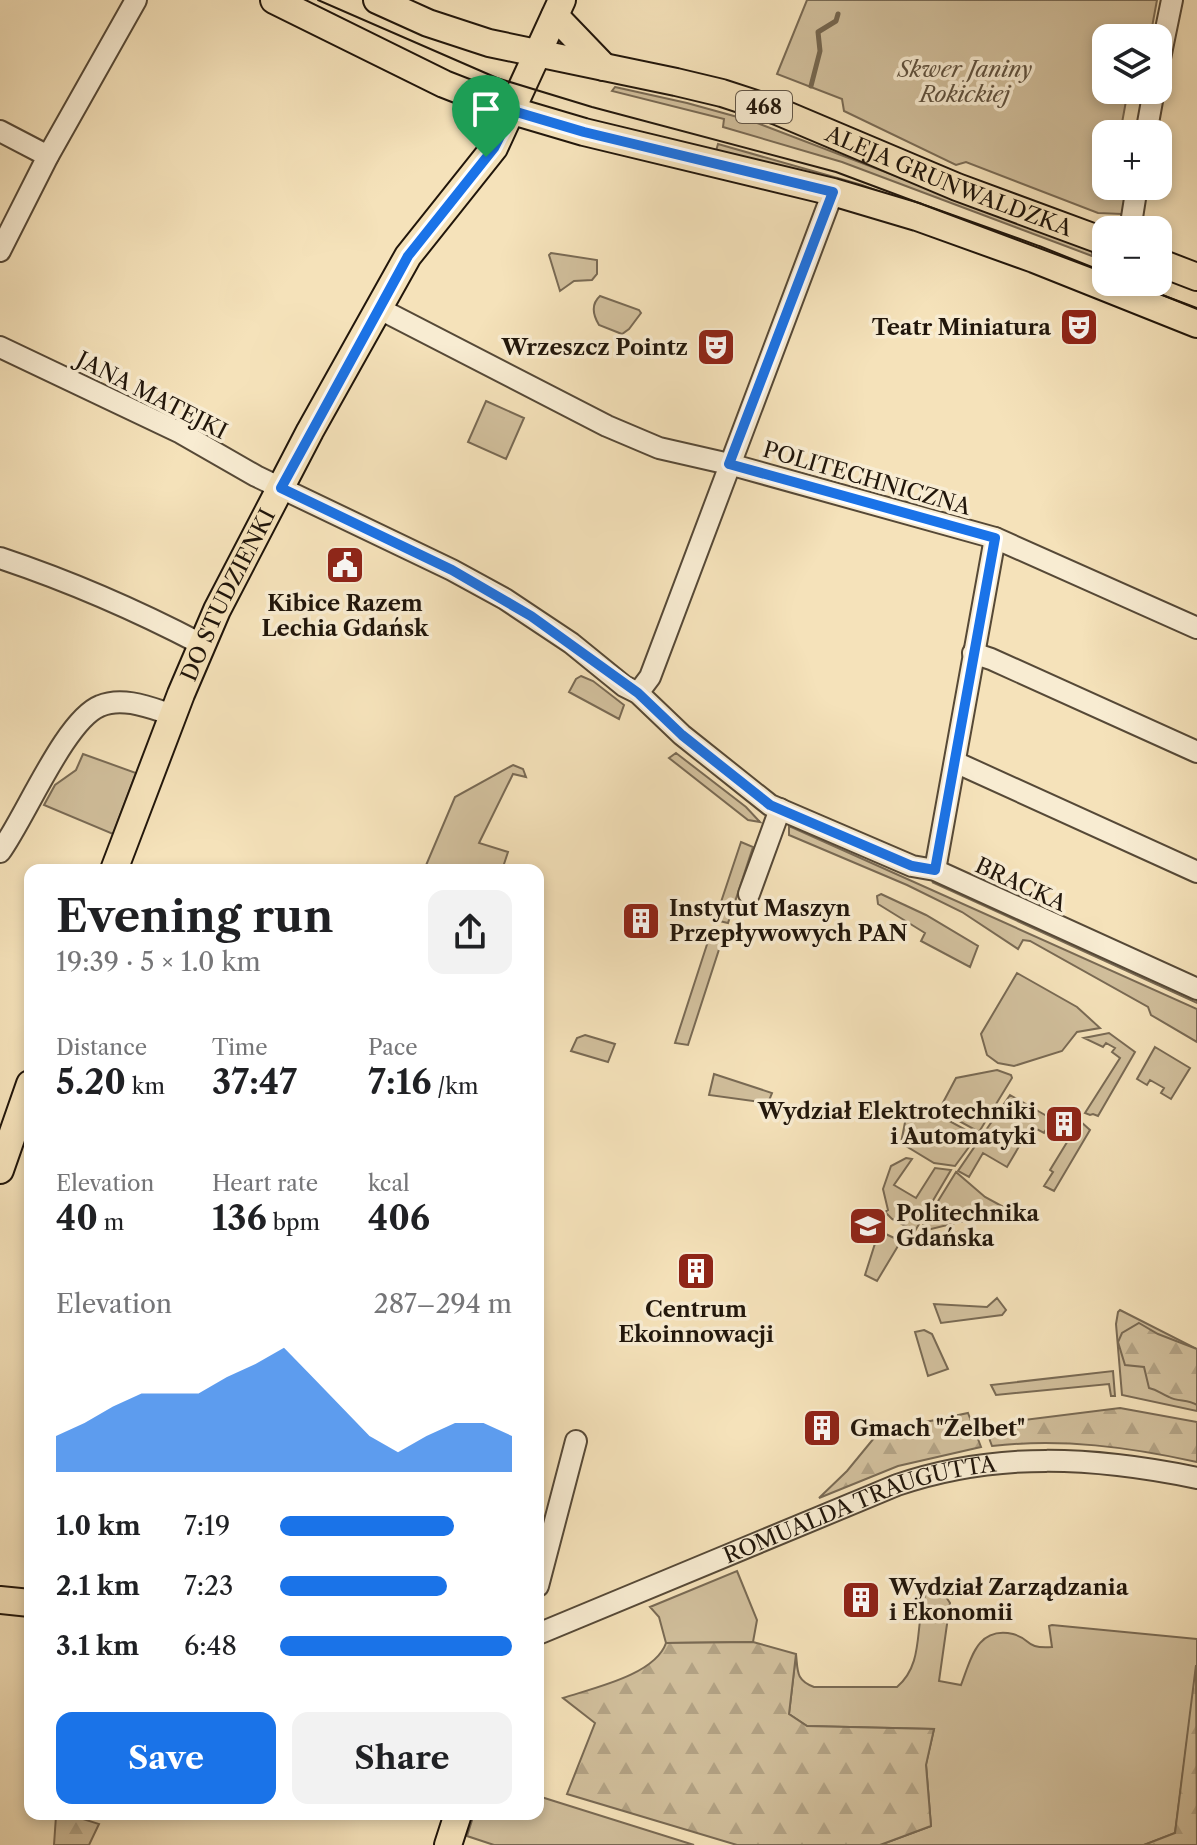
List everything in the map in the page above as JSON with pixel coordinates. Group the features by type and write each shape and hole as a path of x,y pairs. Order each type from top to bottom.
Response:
{"main road":[{"name":"ALEJA GRUNWALDZKA","path":"274,0 444,84 513,111 584,132 833,192 917,217 1197,324"},
{"name":"ALEJA GRUNWALDZKA","path":"377,0 428,23 489,43 722,93 777,111 957,187 1092,237"},
{"name":"DO STUDZIENKI","path":"116,864 201,644 281,488 408,256 494,148 559,8"},
{"path":"559,8 604,67"},
{"path":"1172,267 1197,277"},
{"path":"0,1170 24,1101"},
{"path":"0,1600 24,1602"},
{"path":"448,1845 456,1820"}],"street":[{"path":"0,251 48,156 136,0"},
{"path":"1167,24 1172,0"},
{"path":"0,131 48,156"},
{"path":"638,693 650,677 833,192"},
{"name":"POLITECHNICZNA","path":"378,308 607,426 659,448 729,464 995,538 1197,628"},
{"name":"JANA MATEJKI","path":"0,347 181,433 281,488 452,570 505,599 638,693"},
{"path":"935,870 995,538"},
{"path":"0,558 122,603 201,644"},
{"path":"973,653 1197,752"},
{"name":"BRACKA","path":"638,693 655,712 727,772 780,809 912,866 935,870 1197,989"},
{"path":"0,852 71,732 87,713 112,703 149,707 173,715"},
{"path":"955,762 1197,872"},
{"path":"752,886 780,809"},
{"path":"544,1563 576,1441"},
{"name":"ROMUALDA TRAUGUTTA","path":"544,1632 897,1485 937,1473 1004,1461 1064,1460 1116,1464 1197,1478"}],"green space":[{"name":"Skwer Janiny Rokickiej","path":"807,0 1157,0 1153,24 1092,24 1092,104 1125,104 1123,120 1092,120 1092,200 1125,200 1122,214 1098,213 966,162 956,165 844,111 842,99 777,74"},
{"path":"615,87 752,121 1092,251 1092,256 842,162 723,127 724,119 612,91"},
{"path":"718,144 862,185 911,204 716,151"},
{"path":"549,255 597,260 597,274 592,280 574,281 560,291"},
{"path":"600,296 641,313 622,334 599,325 594,310"},
{"path":"486,401 524,418 506,459 468,442"},
{"path":"581,676 593,681 624,705 619,719 569,692"},
{"path":"676,753 746,807 760,822 748,820 669,758"},
{"path":"83,754 136,773 113,834 44,805 55,785 76,770"},
{"path":"513,765 523,769 526,777 513,774 479,843 508,852 504,864 427,864 455,797"},
{"path":"789,826 1197,1009 1197,1042 1151,1015 1148,1007 1030,941 1023,940 1018,949 962,912 789,835"},
{"path":"741,842 753,847 728,923 715,920"},
{"path":"932,882 1197,999 1197,1003"},
{"path":"881,894 926,915 978,946 970,967 921,941 925,933 878,904 877,896"},
{"path":"712,929 724,934 688,1045 675,1043"},
{"path":"1017,973 1077,1007 1100,1028 1077,1032 1062,1051 1014,1066 998,1063 987,1055 981,1034"},
{"path":"1109,1033 1135,1052 1098,1116 1090,1115 1085,1113 1120,1058 1112,1052 1115,1048 1106,1043 1103,1047 1084,1038"},
{"path":"585,1035 615,1044 608,1062 571,1051 577,1038"},
{"path":"1155,1047 1190,1068 1171,1099 1161,1093 1164,1088 1150,1080 1147,1085 1137,1079"},
{"path":"997,1070 1012,1078 979,1132 939,1110 956,1078"},
{"path":"714,1074 772,1093 768,1103 709,1095"},
{"path":"1010,1095 1052,1119 1044,1133 1031,1126 1007,1167 983,1153 969,1177 958,1171"},
{"path":"908,1107 933,1112 977,1136 955,1166 934,1163 901,1143"},
{"path":"1080,1121 1090,1130 1054,1191 1044,1186 1053,1172 1050,1170"},
{"path":"906,1158 912,1159 894,1185 916,1198 935,1168 951,1170 915,1231 885,1212 888,1210 883,1189 891,1166"},
{"path":"956,1172 985,1197 1009,1210 919,1232"},
{"path":"879,1231 901,1241 877,1281 865,1275"},
{"path":"997,1298 1006,1310 1002,1315 941,1323 934,1304 987,1307"},
{"path":"1120,1310 1197,1349 1197,1411 1122,1395 1116,1324"},
{"path":"1139,1323 1197,1349 1197,1405 1172,1399 1149,1388 1144,1367 1125,1365 1118,1342 1122,1333"},
{"path":"924,1330 932,1334 948,1369 928,1376 915,1332"},
{"path":"1113,1371 1115,1396 1111,1396 1109,1384 996,1395 991,1385"},
{"path":"1120,1408 1197,1422 1197,1462 1095,1445 1044,1443 992,1446 989,1438 990,1430 1000,1423"},
{"path":"968,1413 981,1447 898,1466 819,1498 847,1471 879,1432"},
{"path":"737,1571 757,1620 753,1642 666,1643 659,1617 650,1607"},
{"path":"934,1579 950,1603 939,1681 961,1685 977,1647 991,1635 1001,1633 1013,1634 1032,1645 1043,1647 1052,1647 1049,1626 1052,1625 1197,1639 1197,1665 1175,1833 1144,1845 880,1845 931,1826 926,1764 934,1729 807,1726 789,1714 796,1654 800,1678 814,1687 897,1687 913,1663 922,1605"},
{"path":"753,1642 796,1654 789,1714 807,1726 934,1729 926,1765 931,1826 880,1845 737,1845 567,1794 595,1723 563,1698 636,1672 660,1654 666,1643"},
{"path":"1196,1665 1197,1845 1144,1845 1175,1833"},
{"path":"544,1798 694,1845 494,1845 467,1836 472,1820 544,1820"},
{"path":"56,1820 86,1820 99,1824 89,1845 54,1845"}],"waterway":[{"path":"811,86 820,51 818,32 836,21 838,14"}],"tram line":[{"path":"318,0 497,78 592,107 836,172 1092,268"},
{"path":"1165,296 1197,308"}],"place":[{"name":"Teatr Miniatura","path":"1079,327"},
{"name":"Wrzeszcz Pointz","path":"716,347"},
{"name":"Kibice Razem Lechia Gdańsk","path":"345,565"},
{"name":"Instytut Maszyn Przepływowych PAN","path":"641,921"},
{"name":"Wydział Elektrotechniki i Automatyki","path":"1064,1124"},
{"name":"Politechnika Gdańska","path":"868,1226"},
{"name":"Centrum Ekoinnowacji","path":"696,1271"},
{"name":"Gmach \"Żelbet\"","path":"822,1428"},
{"name":"Wydział Zarządzania i Ekonomii","path":"861,1600"}],"route":[{"path":"513,111 584,132 833,192 729,464 995,538 935,870 912,866 770,805 682,735 638,693 505,599 452,570 281,488 408,256 427,228 486,157 513,111"}]}
